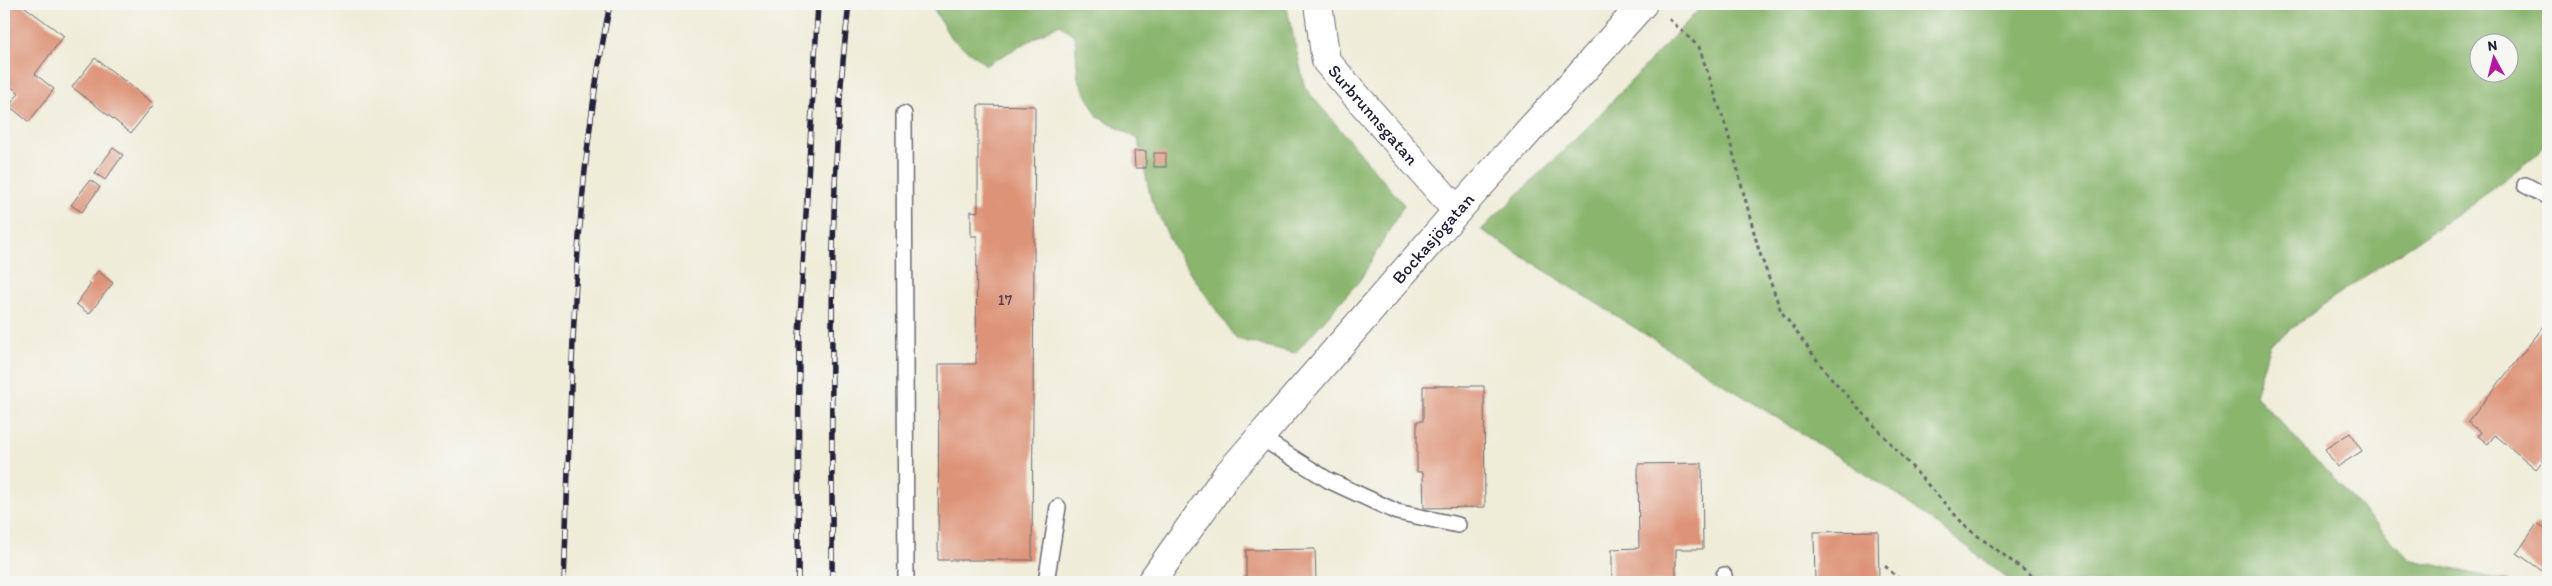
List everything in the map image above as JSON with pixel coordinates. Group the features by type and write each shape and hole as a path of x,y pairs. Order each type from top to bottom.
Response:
{"street":[{"name":"Surbrunnsgatan","path":"1318,4 1326,61 1457,211"},
{"name":"Bockasjögatan","path":"1151,582 1227,475 1457,211 1655,10"}],"lane":[{"path":"904,114 906,582"},
{"path":"2525,185 2548,198"},
{"path":"1260,437 1328,480 1397,512 1458,525"},
{"path":"1046,582 1058,507"}],"path":[{"path":"1655,10 1699,47 1727,130 1758,251 1781,312 1825,371 1967,528 2040,582"},
{"path":"1885,566 1902,582"}],"green space":[{"path":"931,4 1286,4 1305,88 1404,205 1360,280 1295,353 1236,339 1175,250 1151,199 1138,139 1098,117 1078,78 1075,37 1060,24 986,65 950,37"},
{"path":"1704,4 2548,4 2548,140 2536,155 2470,206 2334,297 2270,345 2255,395 2409,559 2509,582 2012,582 1900,496 1481,230 1586,129"}],"building":[{"path":"4,4 21,4 64,36 35,74 54,89 29,122 9,106 19,93 4,81"},
{"path":"95,58 154,104 131,133 72,87"},
{"path":"978,105 1035,106 1032,560 938,560 939,364 976,364 977,236 971,236 971,211 978,212"},
{"path":"113,148 123,155 105,180 95,173"},
{"path":"1134,151 1146,151 1146,168 1135,168"},
{"path":"1154,153 1166,153 1166,167 1154,167"},
{"path":"90,180 100,187 82,212 71,205"},
{"path":"98,271 113,283 89,314 76,304"},
{"path":"2548,321 2548,463 2544,459 2536,469 2495,435 2488,444 2478,436 2481,432 2468,422"},
{"path":"1423,386 1484,386 1485,507 1424,508 1423,472 1417,472 1417,421 1423,421"},
{"path":"2350,433 2362,451 2337,467 2325,449"},
{"path":"1702,463 1703,549 1676,549 1676,582 1612,582 1612,549 1639,548 1638,464"},
{"path":"2537,524 2548,531 2548,575 2517,553"},
{"path":"1878,531 1879,582 1815,582 1814,532"},
{"path":"1315,549 1316,582 1246,582 1246,550"}],"railway":[{"path":"564,582 575,292 580,219 597,75 610,4"},
{"path":"798,582 799,336 818,4"},
{"path":"832,582 832,293 834,220 837,148 849,4"}]}
